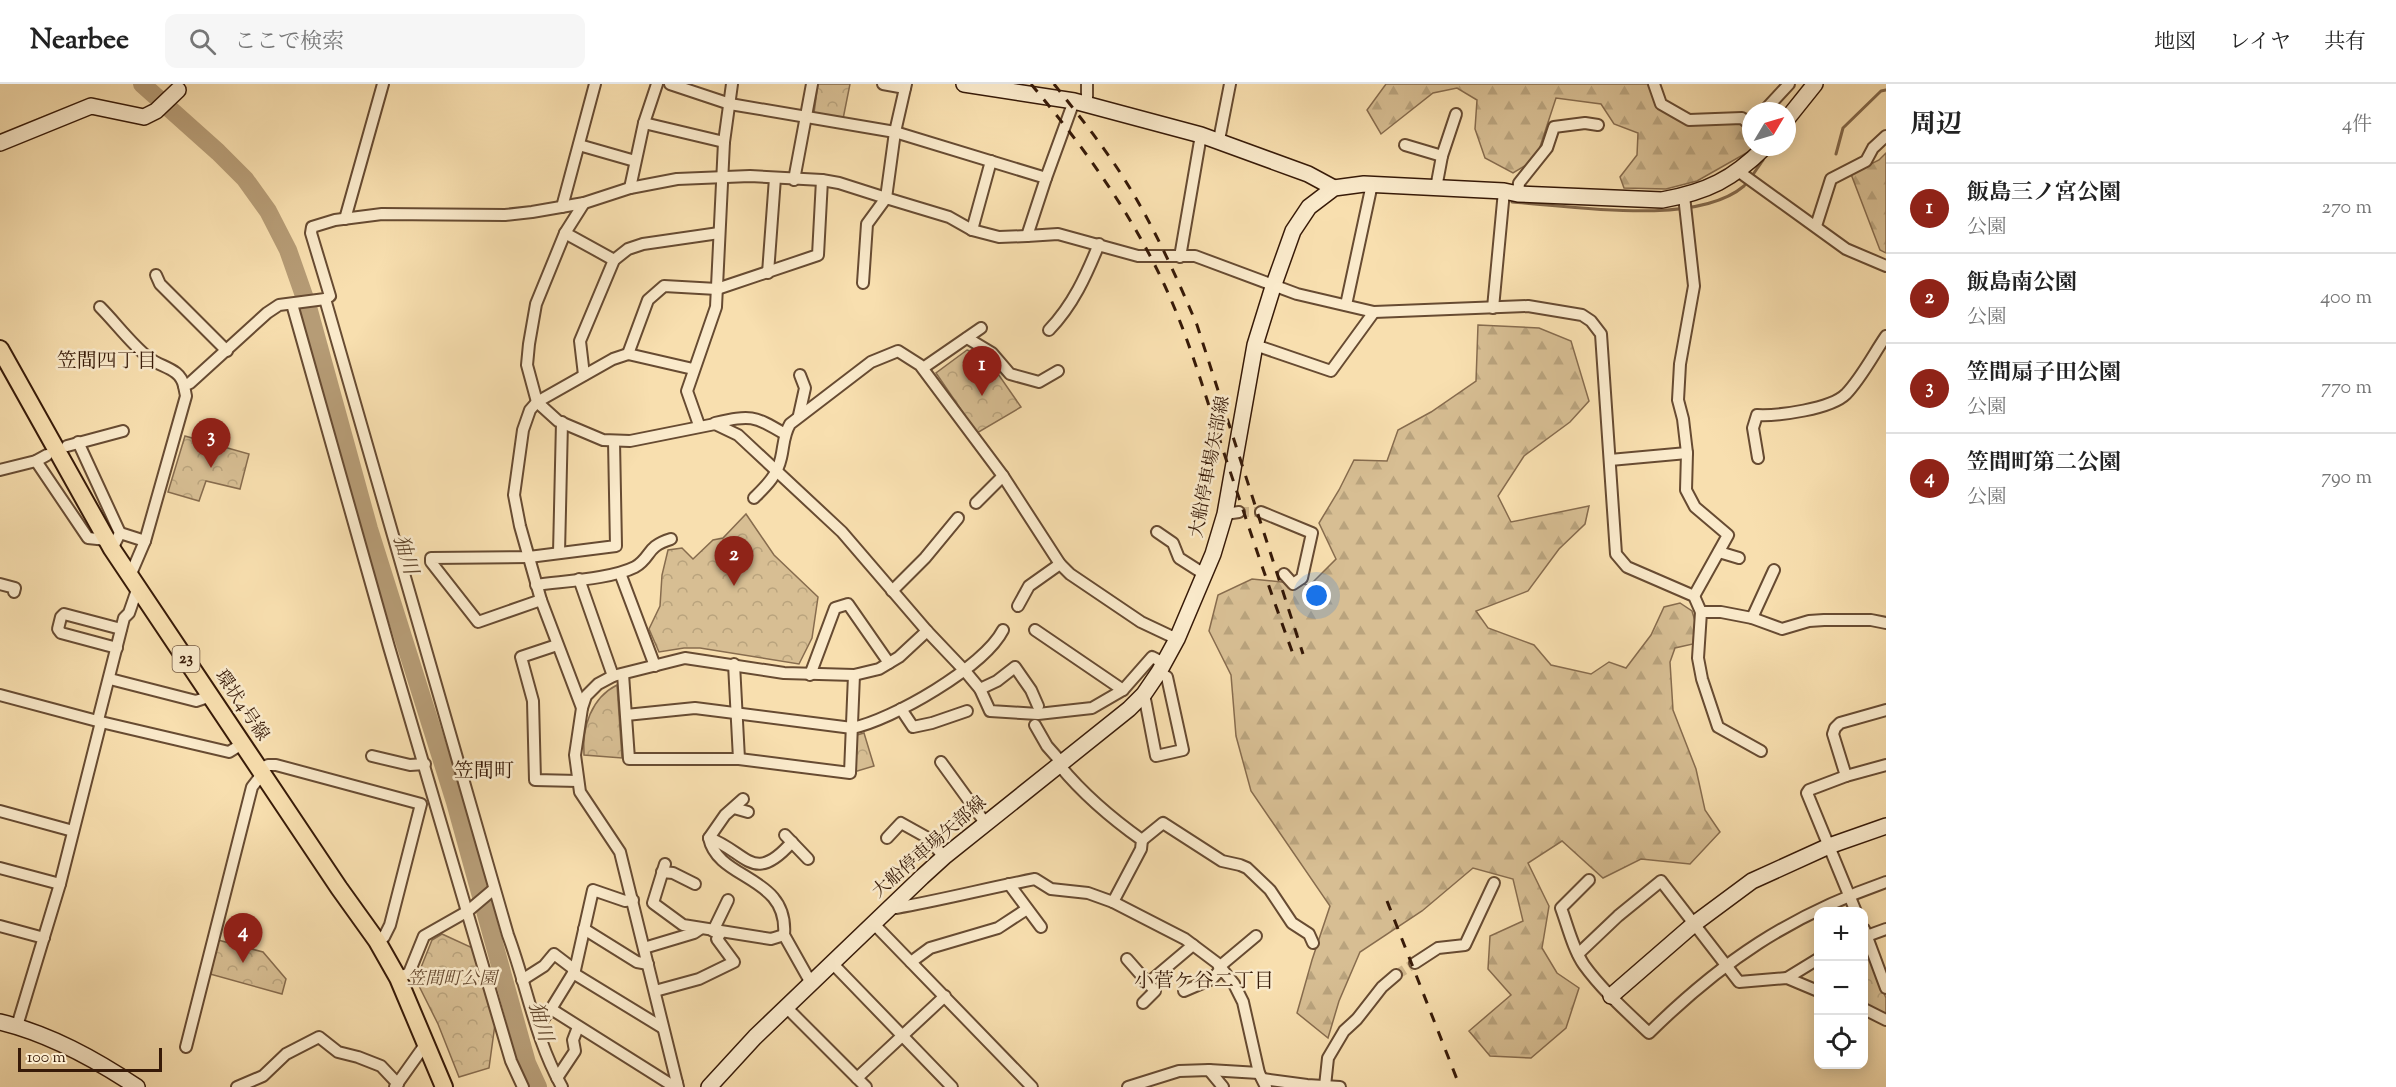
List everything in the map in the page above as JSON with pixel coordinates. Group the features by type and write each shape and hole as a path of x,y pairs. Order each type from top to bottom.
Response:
{"main road":[{"path":"964,84 1080,103 1201,135 1308,174 1334,188 1372,184 1662,200 1684,196 1719,184 1738,171 1752,156"},
{"path":"1796,108 1815,84"},
{"path":"0,143 91,106 144,117 156,111 178,90"},
{"name":"大船停車場矢部線","path":"709,1087 754,1037 945,857 1144,694 1177,639 1232,513 1255,345 1273,287 1300,219 1309,207 1334,188"},
{"name":"環状4号線","path":"0,349 113,540 134,581 377,941 398,978 427,1042 444,1087"},
{"path":"1611,996 1694,924 1752,881 1829,846 1886,826"},
{"path":"0,1022 17,1026 94,1059 137,1087"}],"street":[{"path":"345,219 383,84"},
{"path":"561,207 595,84"},
{"path":"630,188 644,123 657,84"},
{"path":"670,84 730,104 896,132 1046,178"},
{"path":"699,425 687,391 712,318 717,289 724,142 732,84"},
{"path":"794,180 813,84"},
{"path":"863,283 867,224 886,198 905,86 883,84"},
{"path":"1027,236 1046,178 1087,84"},
{"path":"1218,140 1230,84"},
{"path":"1654,84 1661,104 1689,120 1742,118"},
{"path":"1772,102 1789,84"},
{"path":"1436,188 1442,156 1456,114"},
{"path":"644,123 724,142"},
{"path":"1493,308 1511,193 1547,148 1554,127 1585,123 1598,125"},
{"path":"1180,257 1201,135"},
{"path":"1816,226 1831,179 1866,162 1873,148 1886,136"},
{"path":"579,145 635,160"},
{"path":"1405,145 1442,156"},
{"path":"972,230 991,161"},
{"path":"1738,171 1846,249 1886,266"},
{"path":"184,386 279,305 325,300 330,296 331,292 311,230 335,220 406,213 505,215 584,203 630,188 677,179 750,176 839,183 949,217 972,230 999,237 1059,234 1138,256 1195,256 1273,287 1374,312 1528,306 1582,315 1591,321 1601,334 1616,554 1627,567 1694,596 1701,612 1698,658 1702,679 1718,727 1761,752"},
{"path":"768,273 775,178"},
{"path":"628,354 648,300 664,286 717,289 818,255 822,180"},
{"path":"1346,305 1372,184"},
{"path":"1684,196 1694,286 1680,364 1678,400 1687,453 1686,490 1695,507 1728,535 1694,596"},
{"path":"584,203 565,233 536,303 528,344 528,365 537,402 562,423 603,440 630,441 744,417 756,418 785,434"},
{"path":"565,233 614,260"},
{"path":"584,375 580,341 614,260 628,249 643,243 719,233"},
{"path":"1049,330 1078,293 1099,244"},
{"path":"156,275 160,284 227,351"},
{"path":"325,300 494,889 540,1039 560,1083"},
{"path":"292,304 511,1061 523,1087"},
{"path":"17,1026 60,884 134,581 186,396 182,379 177,373 147,357 100,307"},
{"path":"1255,345 1331,371 1374,312"},
{"path":"923,368 981,328"},
{"path":"1758,458 1753,428 1757,415 1775,416 1834,402 1852,386 1886,336"},
{"path":"967,338 992,353 1010,374 1040,382 1058,370"},
{"path":"754,498 772,480 777,471 782,457 785,434 790,424 871,362 898,351 923,368 1003,476 1060,564 1070,574 1141,622 1177,639"},
{"path":"582,708 556,645 541,600 514,495 523,430 530,410 537,402 613,359 628,354 693,369"},
{"path":"799,416 805,388 800,375"},
{"path":"559,553 562,423"},
{"path":"715,424 738,435 842,532 927,631 965,670 980,689 990,711 1034,716 1092,708 1123,690 1152,657 1162,667 1167,677 1183,750 1156,756 1144,694"},
{"path":"67,446 123,431"},
{"path":"541,600 478,622 431,562 431,558 529,557 616,546 615,441"},
{"path":"78,442 113,540"},
{"path":"1610,460 1687,453"},
{"path":"0,470 36,461 47,455"},
{"path":"36,461 88,538 145,541"},
{"path":"976,502 1003,476"},
{"path":"1261,512 1312,533 1302,579 1293,584 1284,574"},
{"path":"892,591 925,558 958,518"},
{"path":"1157,532 1173,543 1179,558 1204,574"},
{"path":"537,585 620,573 642,562 658,543 671,539"},
{"path":"1719,552 1739,558"},
{"path":"1018,606 1029,586 1060,564"},
{"path":"1752,618 1774,570"},
{"path":"620,573 655,666"},
{"path":"579,579 618,675 626,716 630,759 739,759 850,773 854,675"},
{"path":"0,584 15,588 14,592"},
{"path":"810,675 835,608 849,604 889,663"},
{"path":"1701,612 1722,612 1752,618 1782,629 1809,621 1871,620 1886,622"},
{"path":"117,648 61,633 58,629 61,617 64,614 122,629"},
{"path":"626,716 696,708 852,728 866,725 901,709 965,670 998,641 1003,630"},
{"path":"1035,630 1123,690"},
{"path":"551,1009 670,1084 678,1085 620,852 585,801 578,781 575,755 582,708 591,690 618,675 685,658 784,673 854,675 879,669 899,657 927,631"},
{"path":"556,645 521,657 533,701 535,780 578,781"},
{"path":"734,664 739,759"},
{"path":"980,689 997,681 1015,667 1031,690 1034,716 1047,746 1079,789 1118,824 1142,840"},
{"path":"110,679 196,701 211,696"},
{"path":"0,695 228,752 242,744"},
{"path":"901,709 913,727 967,711"},
{"path":"1846,776 1833,734 1834,728 1840,723 1886,710"},
{"path":"372,756 410,765 425,764"},
{"path":"941,762 986,824"},
{"path":"186,1047 252,787 267,765 276,765 421,804"},
{"path":"1854,907 1807,793 1809,790 1846,776 1886,765"},
{"path":"377,941 384,937 390,925 421,804 430,782"},
{"path":"743,799 714,828 709,838 714,852 721,860 768,890 780,912 785,927 784,936 811,982"},
{"path":"734,808 748,812"},
{"path":"0,811 73,831"},
{"path":"1142,840 1163,823 1222,861 1247,868 1269,890 1292,923 1309,934 1312,943"},
{"path":"887,838 901,824 928,838 945,857"},
{"path":"709,838 724,843 740,858 755,864 768,864 779,856 788,839 808,860"},
{"path":"1113,902 1142,849 1142,840"},
{"path":"0,868 60,884"},
{"path":"695,884 664,868 653,903 683,925 771,939 784,936"},
{"path":"891,906 896,908 928,903 1035,879 1050,889 1088,893 1113,902 1185,939 1220,968 1234,984 1242,1002 1263,1080"},
{"path":"1589,880 1561,908 1578,954 1584,965 1611,996 1649,1033 1726,965 1774,932 1814,910 1886,882"},
{"path":"1578,954 1618,916 1661,881 1739,982 1787,978 1814,989"},
{"path":"1415,963 1438,948 1465,945 1494,883"},
{"path":"1009,884 1041,927"},
{"path":"398,978 409,973 424,936 468,911 494,889"},
{"path":"537,1027 574,971 593,890 625,901 633,900"},
{"path":"655,991 699,979 734,962 717,939 717,931 728,900"},
{"path":"911,962 930,948 998,928 1027,909"},
{"path":"873,923 1032,1087"},
{"path":"0,926 44,938"},
{"path":"584,929 637,962 648,964"},
{"path":"644,948 694,933 700,929"},
{"path":"1868,933 1886,929"},
{"path":"1184,991 1212,980 1220,968 1256,936"},
{"path":"1868,943 1885,982"},
{"path":"1148,983 1193,945"},
{"path":"522,980 544,966 554,954 574,971 663,1028"},
{"path":"1127,959 1155,991 1143,1003"},
{"path":"1787,978 1814,961"},
{"path":"832,963 952,1087"},
{"path":"1325,1086 1328,1058 1344,1031 1357,1019 1382,987 1396,975"},
{"path":"857,1078 945,996"},
{"path":"786,1007 866,1087"},
{"path":"1868,1012 1886,1020"},
{"path":"560,1083 575,1051 573,1040 578,1027"},
{"path":"237,1087 263,1076 286,1054 320,1037 338,1052 381,1066 396,1085 427,1042"},
{"path":"1209,1070 1223,1087"},
{"path":"1128,1087 1170,1072 1209,1070 1263,1080 1340,1087"}],"green space":[{"path":"818,84 850,84 843,119 814,113"},
{"path":"1386,84 1650,84 1660,104 1689,121 1719,120 1742,123 1742,156 1697,181 1666,189 1624,188 1620,177 1637,155 1638,133 1614,124 1601,104 1556,98 1536,159 1513,173 1485,158 1475,129 1477,100 1457,88 1433,93 1381,134 1367,110"},
{"path":"1886,153 1886,253 1880,250 1851,174 1879,160"},
{"path":"1478,325 1539,328 1571,341 1589,401 1570,422 1524,456 1498,496 1511,522 1589,506 1585,524 1559,549 1528,591 1476,611 1488,628 1534,645 1551,665 1591,674 1609,662 1626,668 1651,635 1664,607 1680,603 1692,611 1695,621 1693,644 1675,648 1670,662 1673,710 1696,769 1705,810 1720,832 1690,864 1641,859 1603,878 1562,841 1528,863 1549,906 1542,948 1557,973 1579,988 1566,1028 1531,1058 1490,1056 1469,1031 1511,995 1488,969 1490,936 1523,921 1513,879 1473,868 1422,911 1360,952 1339,1001 1328,1038 1297,1013 1330,906 1251,791 1236,736 1231,675 1209,631 1218,595 1252,579 1310,585 1336,559 1319,523 1354,460 1387,461 1398,430 1431,412 1476,381"},
{"path":"967,350 987,358 1021,407 977,433 936,373"},
{"path":"185,436 249,454 240,489 206,481 199,501 168,492"},
{"path":"746,514 774,555 818,597 812,638 799,664 700,648 659,652 649,629 660,606 662,575 668,550 682,548 693,559 713,540 723,538"},
{"path":"617,685 622,758 584,755 585,734 590,714 601,697"},
{"path":"864,733 874,766 854,772 857,735"},
{"name":"笠間町公園","path":"442,934 477,950 495,1024 489,1068 459,1077 438,1024 416,980 432,940"},
{"path":"218,940 263,952 286,979 282,994 210,974"},
{"path":"1868,954 1886,998 1886,1017 1868,1008"}],"waterway":[{"name":"㹨川","path":"142,84 245,179 268,211 288,250 308,307 369,529 455,802 527,1063 538,1087"},
{"path":"1836,154 1843,128 1881,91 1886,90"},
{"path":"1512,202 1632,211 1696,206 1723,199 1744,186 1763,160"}],"tunnel":[{"path":"1239,512 1261,512"},
{"path":"1396,975 1415,963"}],"railway":[{"path":"1031,84 1069,131 1121,205 1164,284 1190,348 1293,654"},
{"path":"1054,84 1102,146 1128,185 1156,236 1197,325 1303,654"},
{"path":"1387,901 1460,1087"}],"place":[{"name":"飯島三ノ宮公園","path":"982,396"},
{"name":"笠間扇子田公園","path":"211,468"},
{"name":"飯島南公園","path":"734,586"},
{"name":"笠間町第二公園","path":"243,963"}],"district":[{"name":"笠間四丁目","path":"107,362"},
{"name":"笠間町","path":"484,772"},
{"name":"小菅ケ谷二丁目","path":"1204,982"}]}
